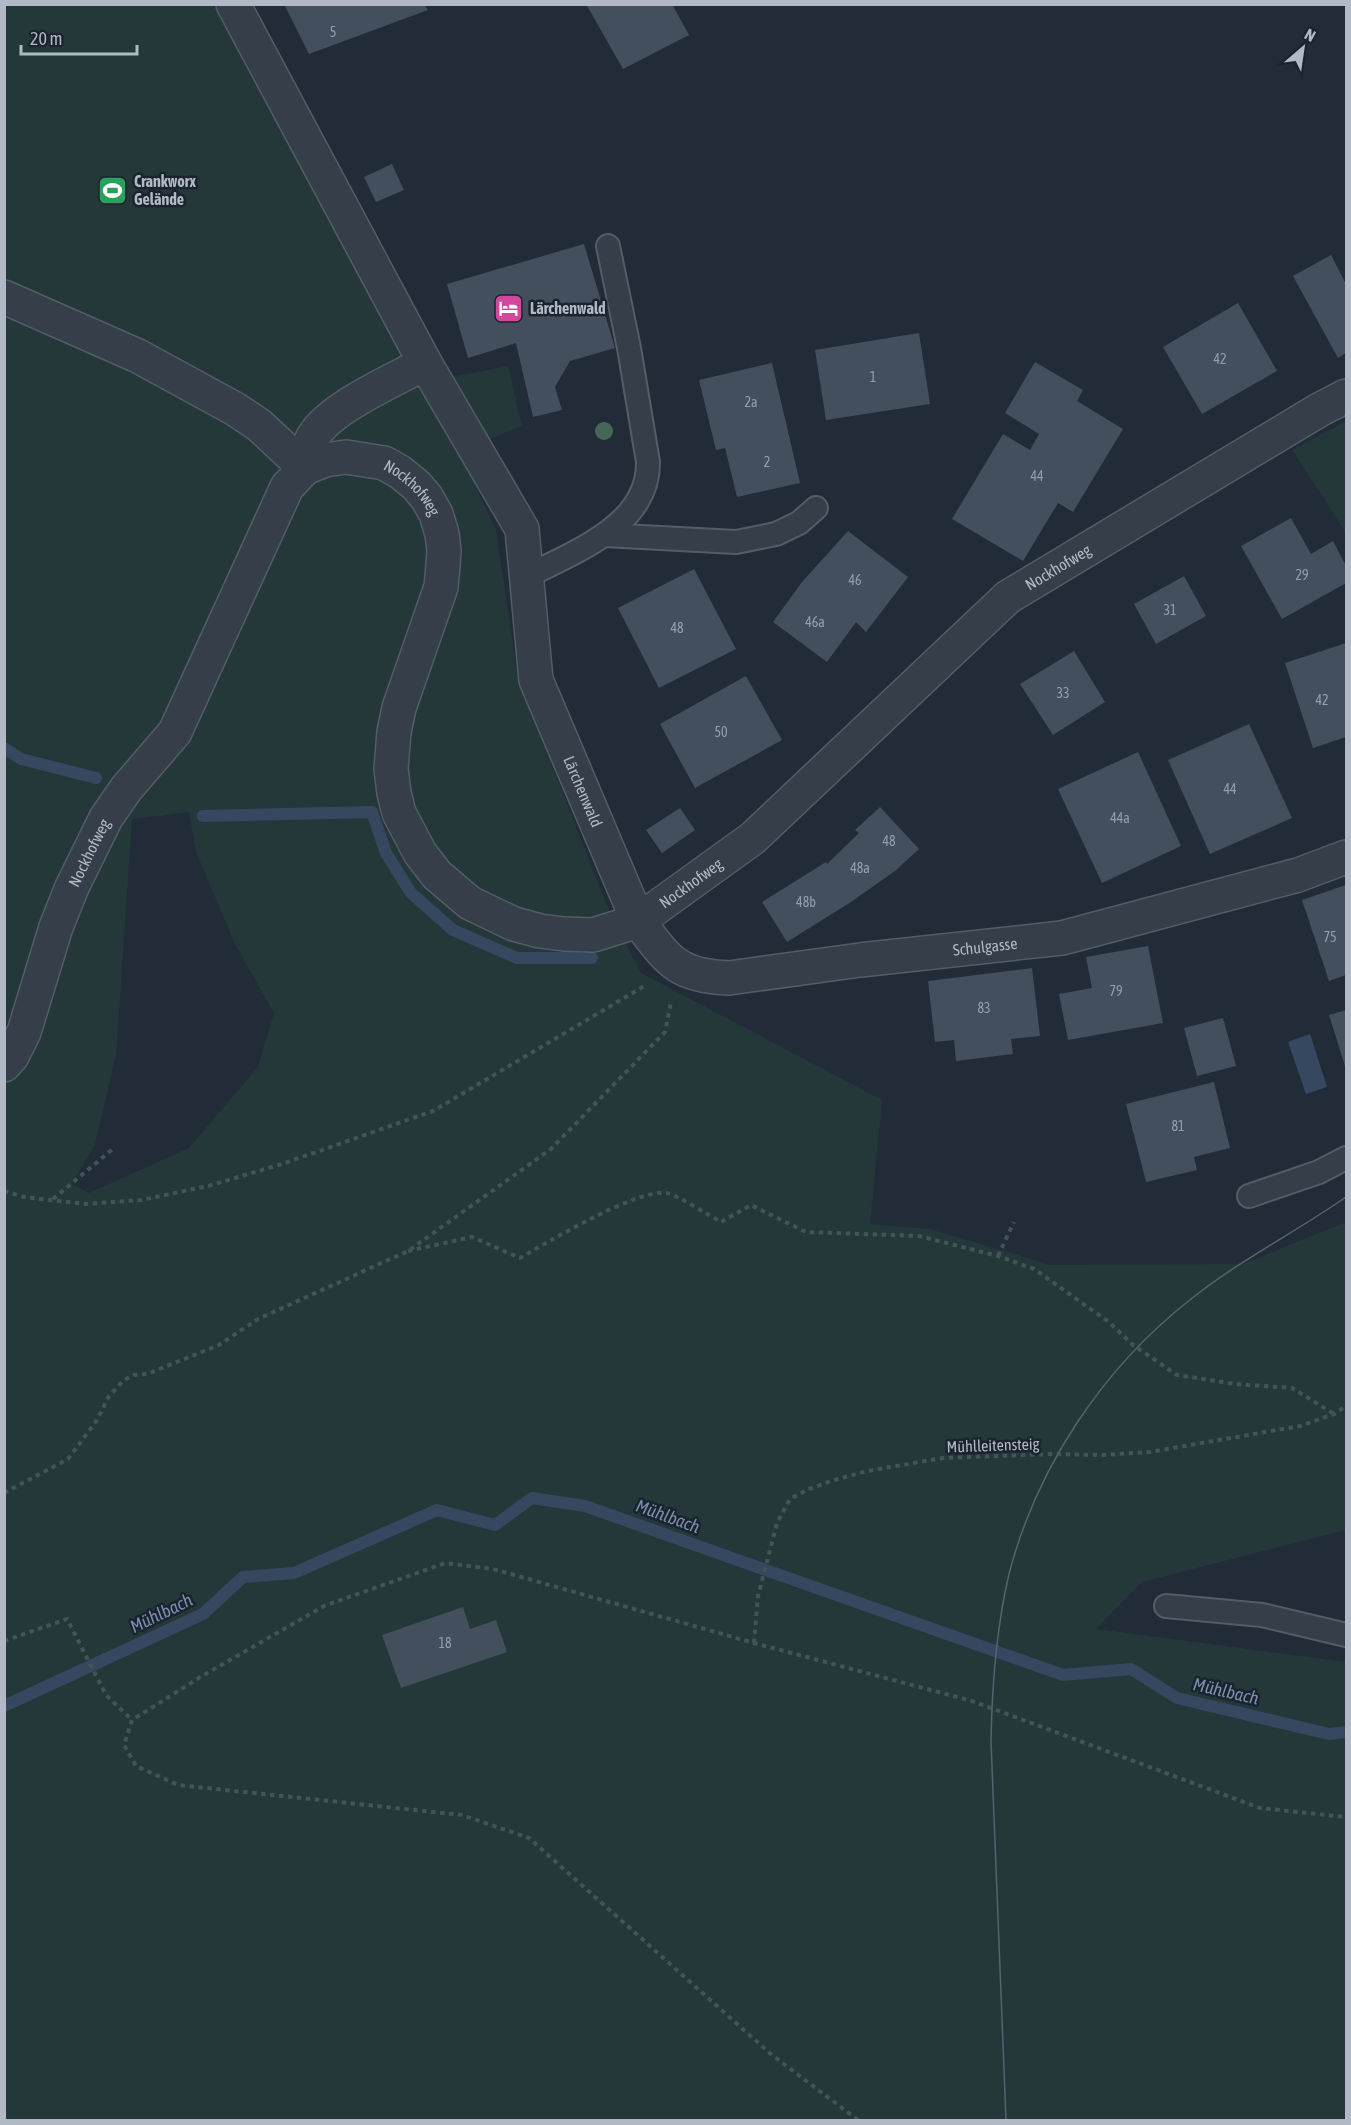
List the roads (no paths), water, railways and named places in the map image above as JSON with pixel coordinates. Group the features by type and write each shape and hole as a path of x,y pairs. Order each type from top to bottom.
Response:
{"street":[{"name":"Lärchenwald","path":"233,4 425,363 522,529 536,680 638,921"},
{"path":"4,297 138,356 235,409 259,425 305,468"},
{"path":"305,468 311,440 338,411 425,363"},
{"name":"Nockhofweg","path":"4,1065 12,1056 24,1032 56,927 72,887 106,818 126,789 175,732 287,487 305,468 324,460 346,457 384,463 416,484 436,514 442,534 444,550 441,587 399,708 392,751 391,769 399,813 420,854 453,890 490,913 514,924 564,934 593,935 638,921 753,838 1008,597 1319,410 1347,396"},
{"name":"Schulgasse","path":"638,921 663,955 678,966 710,977 729,978 860,960 1062,938 1298,875 1347,858"}],"lane":[{"path":"526,578 604,536 629,513 644,489 648,476 648,462 629,348 608,246"},
{"path":"604,536 736,542 776,534 799,523 816,508"},
{"path":"1249,1196 1319,1172 1347,1158"},
{"path":"1166,1606 1262,1615 1347,1635"}],"water":[{"path":"1310,1034 1327,1087 1306,1094 1288,1042"}],"waterway":[{"path":"4,748 21,759 96,778"},
{"path":"203,816 372,812 386,853 411,893 453,930 517,958 592,958"},
{"name":"Mühlbach","path":"4,1706 203,1614 243,1577 294,1573 437,1510 495,1525 532,1498 585,1506 1063,1675 1131,1669 1177,1698 1329,1734 1346,1732"}],"tram line":[{"path":"1006,2120 991,1741 994,1678 1001,1615 1009,1574 1021,1534 1056,1457 1103,1387 1130,1355 1159,1326 1210,1285 1346,1197"}],"place":[{"name":"Crankworx Gelände","path":"113,190"},
{"name":"Lärchenwald","path":"509,308"}]}
